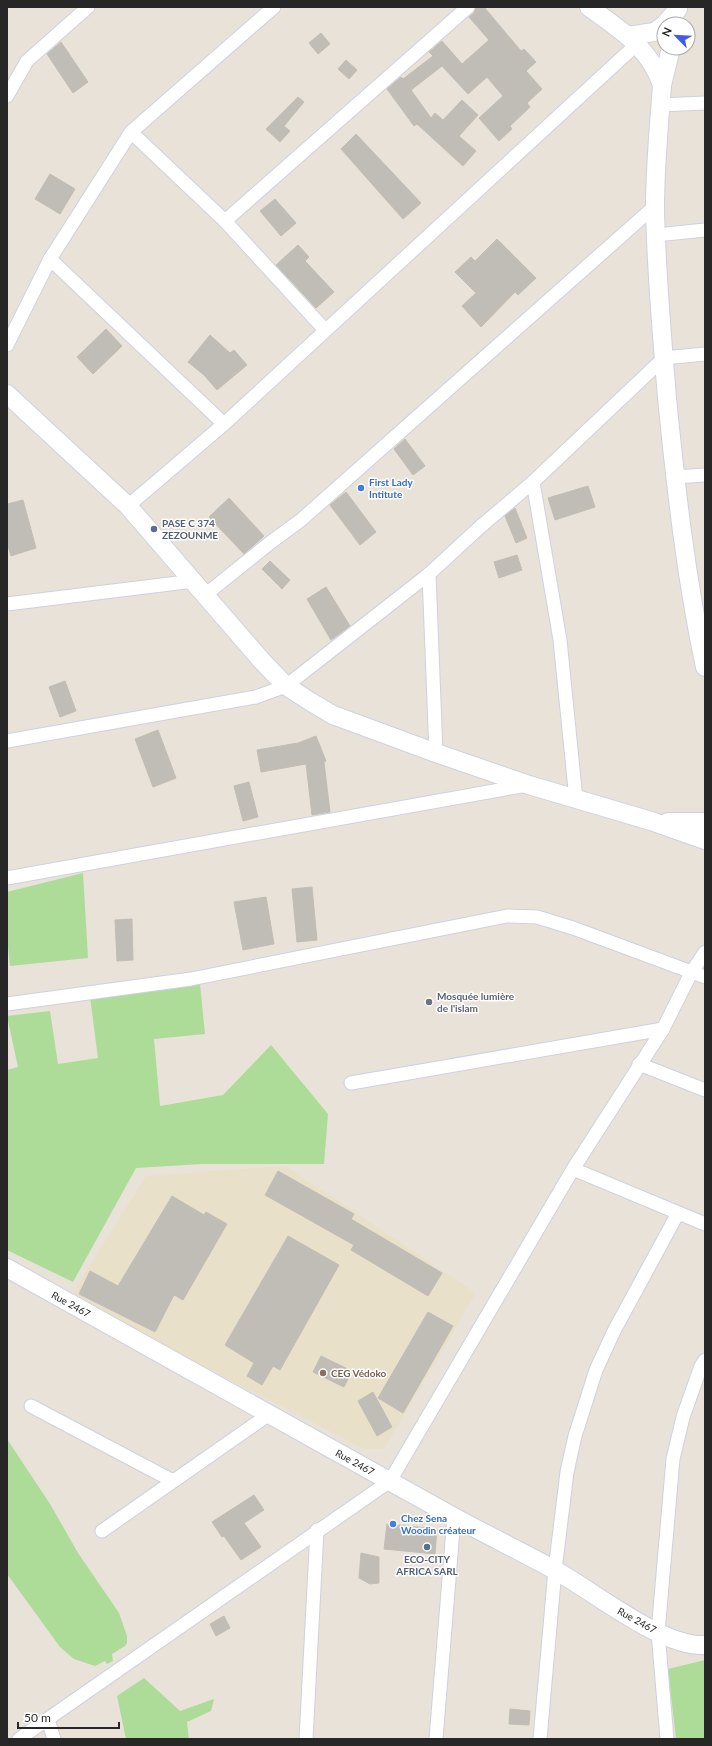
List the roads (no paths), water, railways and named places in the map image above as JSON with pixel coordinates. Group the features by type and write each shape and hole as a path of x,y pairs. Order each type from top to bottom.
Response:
{"street":[{"path":"7,96 27,61 88,7"},
{"path":"7,345 50,259 131,132 274,7"},
{"path":"224,221 468,7"},
{"path":"589,7 632,40 652,60 662,84"},
{"path":"671,16 678,9 677,16"},
{"path":"128,506 224,424 632,40 656,30"},
{"path":"668,56 662,84 660,105 655,206 656,235 674,477 686,562 705,667"},
{"path":"660,105 705,103"},
{"path":"131,132 224,221 325,330"},
{"path":"205,595 301,520 655,206"},
{"path":"656,235 705,230"},
{"path":"50,259 224,424"},
{"path":"7,741 256,697 286,686 428,574 533,482 664,358 705,354"},
{"path":"7,394 128,506 262,661 286,686 333,715 436,753 529,785 651,821 705,840"},
{"path":"674,477 705,474"},
{"path":"533,482 560,640 576,799"},
{"path":"428,574 436,753"},
{"path":"7,604 194,581"},
{"path":"7,878 529,785"},
{"path":"651,821 705,822"},
{"path":"7,1004 191,979 507,916 537,917 544,919 573,928 705,977"},
{"path":"19,1739 317,1530 390,1481 573,1169 639,1064 663,1029 692,973 705,952"},
{"path":"351,1083 663,1029"},
{"path":"639,1064 705,1090"},
{"path":"573,1169 705,1224"},
{"path":"540,1739 555,1570 567,1472 575,1436 596,1370 614,1331 678,1213"},
{"name":"Rue 2467","path":"7,1268 268,1415 454,1517 555,1570 612,1606 658,1632 679,1642 694,1646 705,1645"},
{"path":"667,1739 658,1632 673,1459 683,1417 701,1366 705,1360"},
{"path":"31,1406 173,1481"},
{"path":"102,1531 268,1415"},
{"path":"436,1739 454,1517"},
{"path":"306,1739 317,1530"},
{"path":"48,1720 54,1739"}],"place":[{"name":"First Lady Intitute","path":"361,488"},
{"name":"PASE C 374 ZEZOUNME","path":"154,529"},
{"name":"Mosquée lumière de l'islam","path":"429,1002"},
{"name":"CEG Védoko","path":"323,1373"},
{"name":"Chez Sena Woodin créateur","path":"393,1524"},
{"name":"ECO-CITY AFRICA SARL","path":"427,1547"}]}
